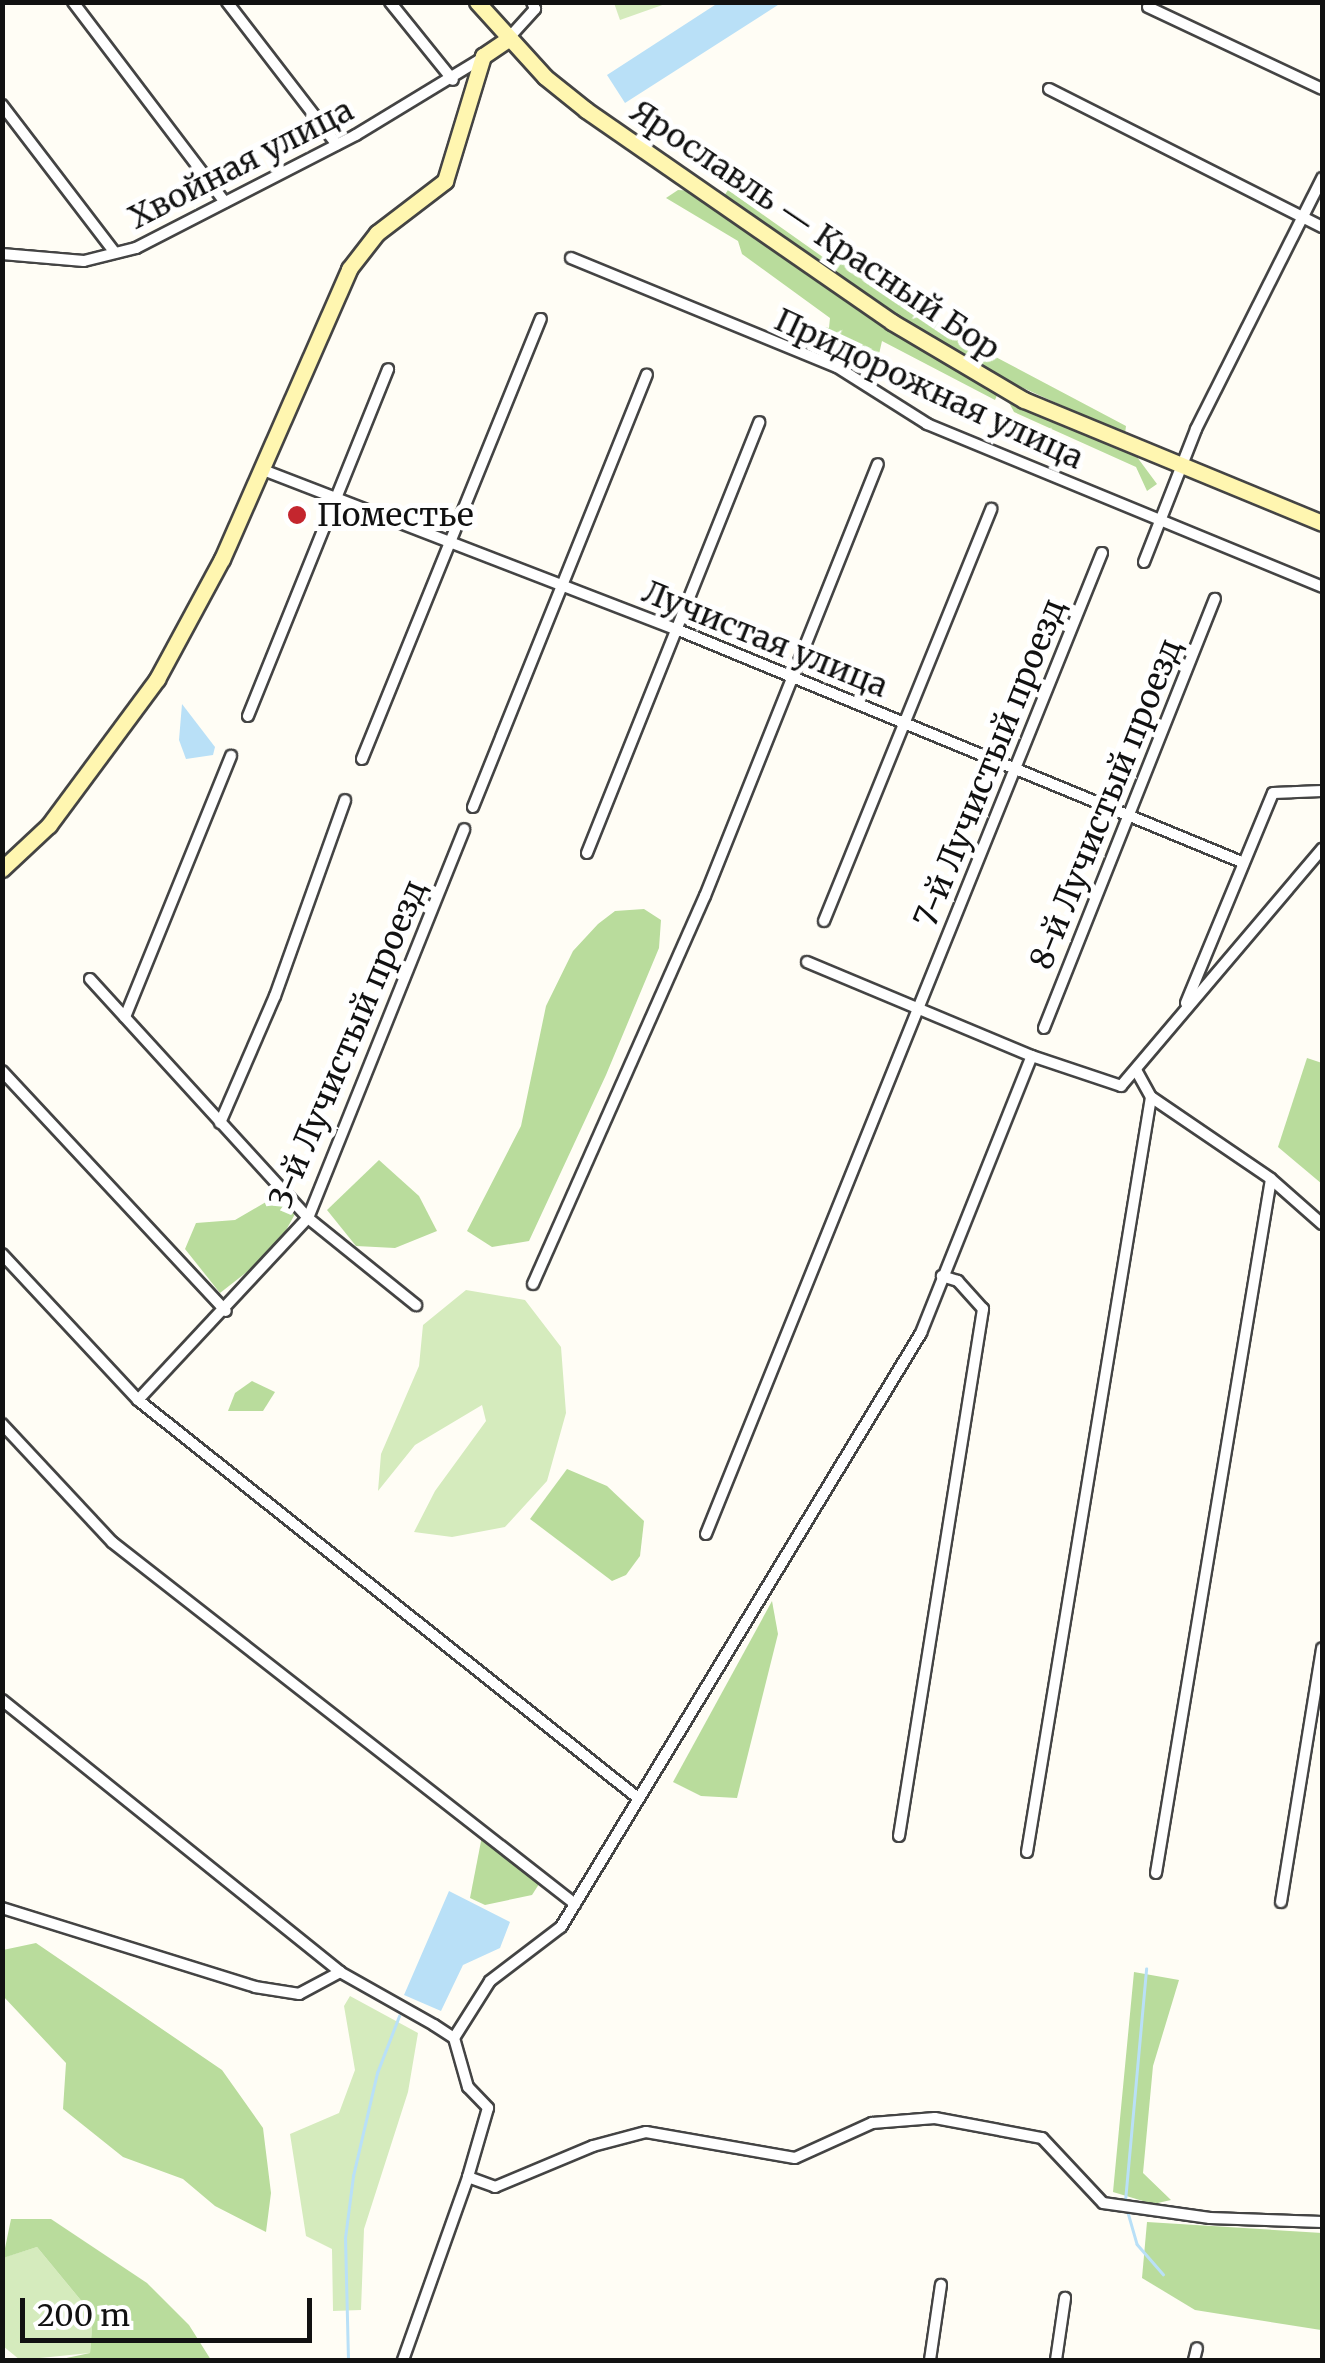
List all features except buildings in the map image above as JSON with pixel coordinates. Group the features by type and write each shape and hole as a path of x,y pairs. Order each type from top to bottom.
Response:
{"street":[{"path":"72,2 226,202"},
{"path":"227,2 337,145"},
{"path":"390,2 453,80"},
{"name":"Ярославль — Красный Бор","path":"478,2 508,40 586,110 892,322 1024,400 1322,524"},
{"path":"2,869 50,825 157,679 263,470 361,248 445,181 484,56 508,40 535,9 532,2"},
{"path":"1148,7 1322,89"},
{"name":"Хвойная улица","path":"2,254 84,261 115,253 337,145 453,80 484,56"},
{"path":"1049,89 1322,226"},
{"path":"2,105 115,253"},
{"path":"1144,562 1180,467 1322,178"},
{"name":"Придорожная улица","path":"571,258 837,367 927,424 1322,587"},
{"path":"362,759 541,319"},
{"path":"248,716 388,369"},
{"path":"473,807 646,376"},
{"path":"586,853 759,422"},
{"path":"533,1284 704,896 878,464"},
{"name":"Лучистая улица","path":"263,470 450,538 676,628 1244,863"},
{"path":"824,921 990,509"},
{"name":"7-й Лучистый проезд","path":"706,1534 1102,553"},
{"name":"8-й Лучистый проезд","path":"1044,1028 1216,599"},
{"path":"125,1017 231,756"},
{"path":"1182,1013 1273,793 1322,791"},
{"path":"220,1123 275,996 345,800"},
{"name":"3-й Лучистый проезд","path":"138,1400 226,1311 308,1218 464,829"},
{"path":"808,962 1032,1056 1121,1086 1322,849"},
{"path":"90,979 308,1218 416,1305"},
{"path":"454,2038 490,1981 561,1927 921,1333 1032,1056"},
{"path":"1136,1070 1151,1097 1271,1179 1322,1224"},
{"path":"2,1071 226,1311"},
{"path":"1027,1852 1151,1097"},
{"path":"1156,1873 1271,1179"},
{"path":"2,1254 138,1400 638,1798"},
{"path":"898,1836 983,1309 958,1281 942,1276"},
{"path":"2,1424 112,1542 575,1904"},
{"path":"1281,1902 1322,1648"},
{"path":"2,1700 340,1972 454,2038 468,2087 488,2108 468,2177 402,2360"},
{"path":"2,1908 254,1987 300,1994 340,1972"},
{"path":"468,2177 494,2187 593,2146 646,2132 795,2158 872,2122 936,2118 1042,2138 1103,2203 1210,2218 1322,2222"},
{"path":"930,2360 941,2285"},
{"path":"1056,2360 1065,2298"}],"green space":[{"path":"614,2 668,3 620,20"},
{"path":"678,190 694,191 998,393 995,400 882,341 877,363 831,339 813,338 817,326 829,328 830,318 742,254 738,241 666,198"},
{"path":"728,190 827,260 838,254 971,344 1126,426 1125,434 981,369 891,315 724,196"},
{"path":"1006,397 1137,457 1157,484 1147,491 1136,467 1014,412"},
{"path":"644,909 661,920 659,948 606,1075 529,1241 492,1247 467,1231 521,1126 546,1006 573,951 598,924 615,911"},
{"path":"1307,1058 1322,1063 1322,1184 1278,1147"},
{"path":"379,1160 419,1196 437,1231 395,1248 356,1246 327,1210"},
{"path":"271,1199 295,1214 275,1250 220,1293 185,1249 196,1223 235,1220"},
{"path":"466,1290 525,1300 561,1347 566,1413 547,1481 505,1527 452,1537 414,1532 435,1491 486,1421 482,1405 415,1445 378,1491 381,1454 419,1366 423,1325"},
{"path":"252,1381 275,1392 263,1411 228,1411 235,1393"},
{"path":"567,1469 607,1486 644,1521 640,1556 626,1575 612,1581 530,1519"},
{"path":"772,1601 778,1634 737,1798 701,1796 673,1782"},
{"path":"483,1831 541,1881 532,1895 485,1905 470,1898"},
{"path":"36,1943 222,2070 263,2128 271,2193 266,2232 215,2206 183,2179 123,2157 63,2109 66,2063 3,1996 3,1950"},
{"path":"1134,1972 1179,1980 1153,2066 1143,2173 1171,2200 1153,2204 1113,2192"},
{"path":"350,1996 418,2033 408,2092 364,2229 361,2310 333,2311 332,2249 306,2236 290,2134 339,2113 355,2070 344,2006"},
{"path":"11,2219 51,2219 147,2283 189,2325 211,2360 57,2360 90,2353 93,2315 37,2247 3,2258"},
{"path":"1147,2222 1322,2233 1321,2330 1195,2310 1142,2278"},
{"path":"37,2247 93,2315 90,2353 20,2360 3,2346 2,2258"}],"water":[{"path":"718,3 781,3 625,103 607,75"},
{"path":"182,704 215,747 213,755 186,759 179,740"},
{"path":"449,1891 510,1922 500,1948 463,1965 441,2011 404,1995"}],"waterway":[{"path":"1125,2201 1146,1969"},
{"path":"348,2360 345,2238 353,2176 377,2073 399,2016"},
{"path":"1127,2209 1137,2244 1163,2274"}],"place":[{"name":"Поместье","path":"297,515"}]}
